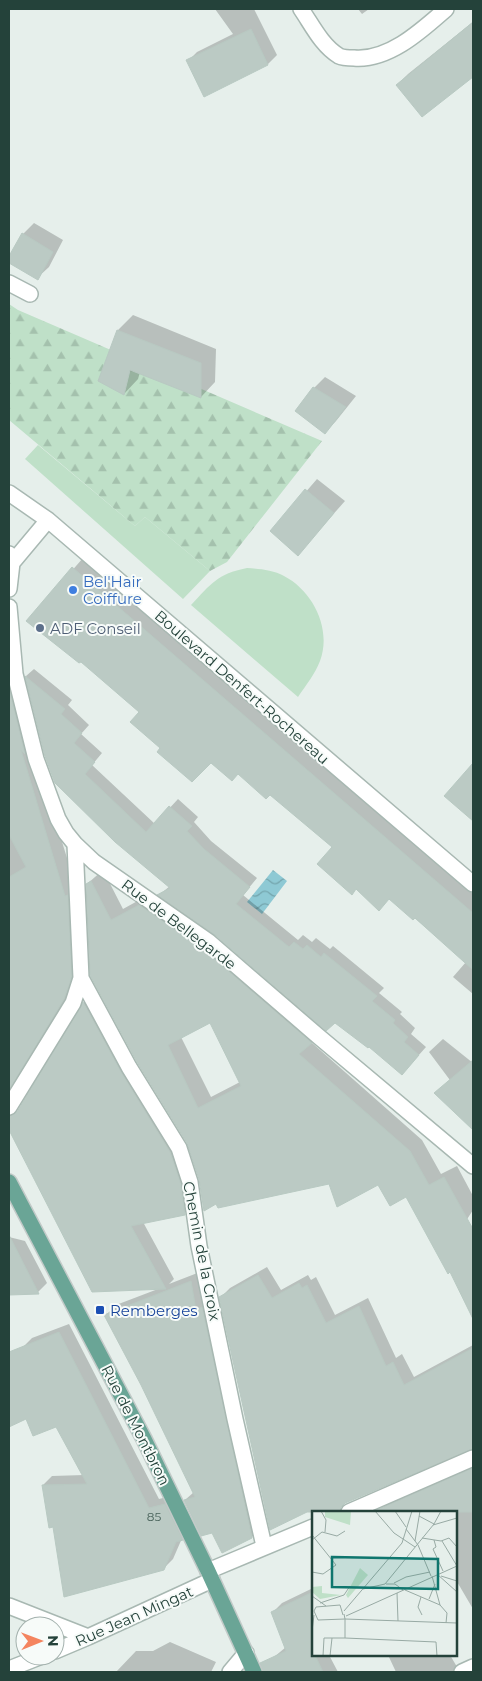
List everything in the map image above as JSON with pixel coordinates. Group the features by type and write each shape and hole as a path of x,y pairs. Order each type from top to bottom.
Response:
{"main road":[{"name":"Rue de Montbron","path":"9,1182 144,1439 254,1672"}],"street":[{"path":"301,9 326,46 341,57 362,59 392,50 419,32 446,9"},
{"path":"9,283 30,294"},
{"name":"Boulevard Denfert-Rochereau","path":"9,493 48,520 473,884"},
{"path":"9,590 10,558 48,520"},
{"name":"Rue de Bellegarde","path":"9,607 15,674 36,759 58,819 75,844 94,862 209,942 473,1166"},
{"path":"9,1107 73,1003 81,978 75,844"},
{"name":"Chemin de la Croix","path":"81,978 129,1066 179,1148 190,1182 199,1246 264,1546"},
{"path":"351,1511 473,1458"},
{"name":"Rue Jean Mingat","path":"65,1647 210,1576 264,1546 312,1527"},
{"path":"9,1606 88,1637"},
{"path":"230,1672 246,1653"},
{"path":"462,1672 473,1666"}],"green space":[{"path":"9,304 18,310 322,441 227,562 210,571 145,517 135,526 9,420"},
{"path":"38,445 135,526 145,517 210,571 183,599 25,459"},
{"path":"247,568 271,571 284,576 294,583 304,591 311,601 322,624 324,636 320,661 298,697 191,605 221,577"}],"water":[{"path":"273,870 287,881 262,914 247,902"}],"building":[{"path":"473,22 473,77 422,117 396,85"},
{"path":"251,29 268,65 204,97 186,60"},
{"path":"22,233 53,252 38,280 9,263 9,256"},
{"path":"117,330 201,363 201,398 130,370 124,395 98,381"},
{"path":"313,387 346,407 325,434 295,411"},
{"path":"305,489 334,513 298,556 270,531"},
{"path":"72,567 473,913 473,970 415,918 413,920 389,899 379,911 356,889 352,895 317,864 332,847 270,795 266,799 238,774 232,781 211,763 192,782 157,752 160,748 130,722 139,712 81,662 79,663 26,621"},
{"path":"25,676 65,709 61,714 82,733 74,743 95,762 85,774 146,832 169,806 192,826 187,831 204,849 250,887 236,904 289,947 294,942 303,949 307,945 321,957 324,953 377,996 372,1001 395,1020 393,1023 408,1037 404,1042 419,1055 402,1075 369,1047 335,1023 326,1031 215,935 157,895 170,888 115,842 55,783 45,756"},
{"path":"9,688 25,754 21,750 65,896 68,895 72,977 64,999 9,1090 9,877 26,867 9,835"},
{"path":"473,763 473,821 444,796"},
{"path":"91,881 111,920 139,905 203,949 312,1043 299,1054 410,1151 429,1185 444,1177 473,1229 473,1319 450,1272 448,1274 406,1197 390,1206 378,1185 337,1207 329,1184 218,1208 216,1204 204,1211 199,1179 187,1143 137,1062 90,975 86,884","holes":["210,1023 241,1086 198,1108 168,1045"]},
{"path":"83,1002 121,1072 170,1152 181,1184 185,1215 131,1226 166,1289 92,1292 9,1130 9,1116 17,1112"},
{"path":"473,1060 473,1130 434,1093"},
{"path":"9,1235 39,1294 9,1295"},
{"path":"258,1275 272,1298 299,1283 302,1288 307,1285 326,1323 359,1306 386,1366 393,1362 404,1385 473,1348 473,1449 345,1503 340,1511 307,1512 270,1530 219,1297"},
{"path":"191,1281 196,1310 202,1307 252,1538 222,1553 212,1533 201,1536 184,1500 195,1497 141,1385 104,1315"},
{"path":"59,1332 149,1508 165,1504 183,1540 176,1542 164,1570 64,1597 53,1527 49,1528 42,1485 87,1484 56,1427 33,1436 26,1419 9,1427 9,1352"},
{"path":"473,1468 473,1512 374,1511"},
{"path":"312,1592 312,1656 315,1656 323,1672 263,1672 260,1663 286,1651 271,1612"}],"place":[{"name":"Bel'Hair Coiffure","path":"73,590"},
{"name":"ADF Conseil","path":"40,628"},
{"name":"Remberges","path":"100,1310"}]}
